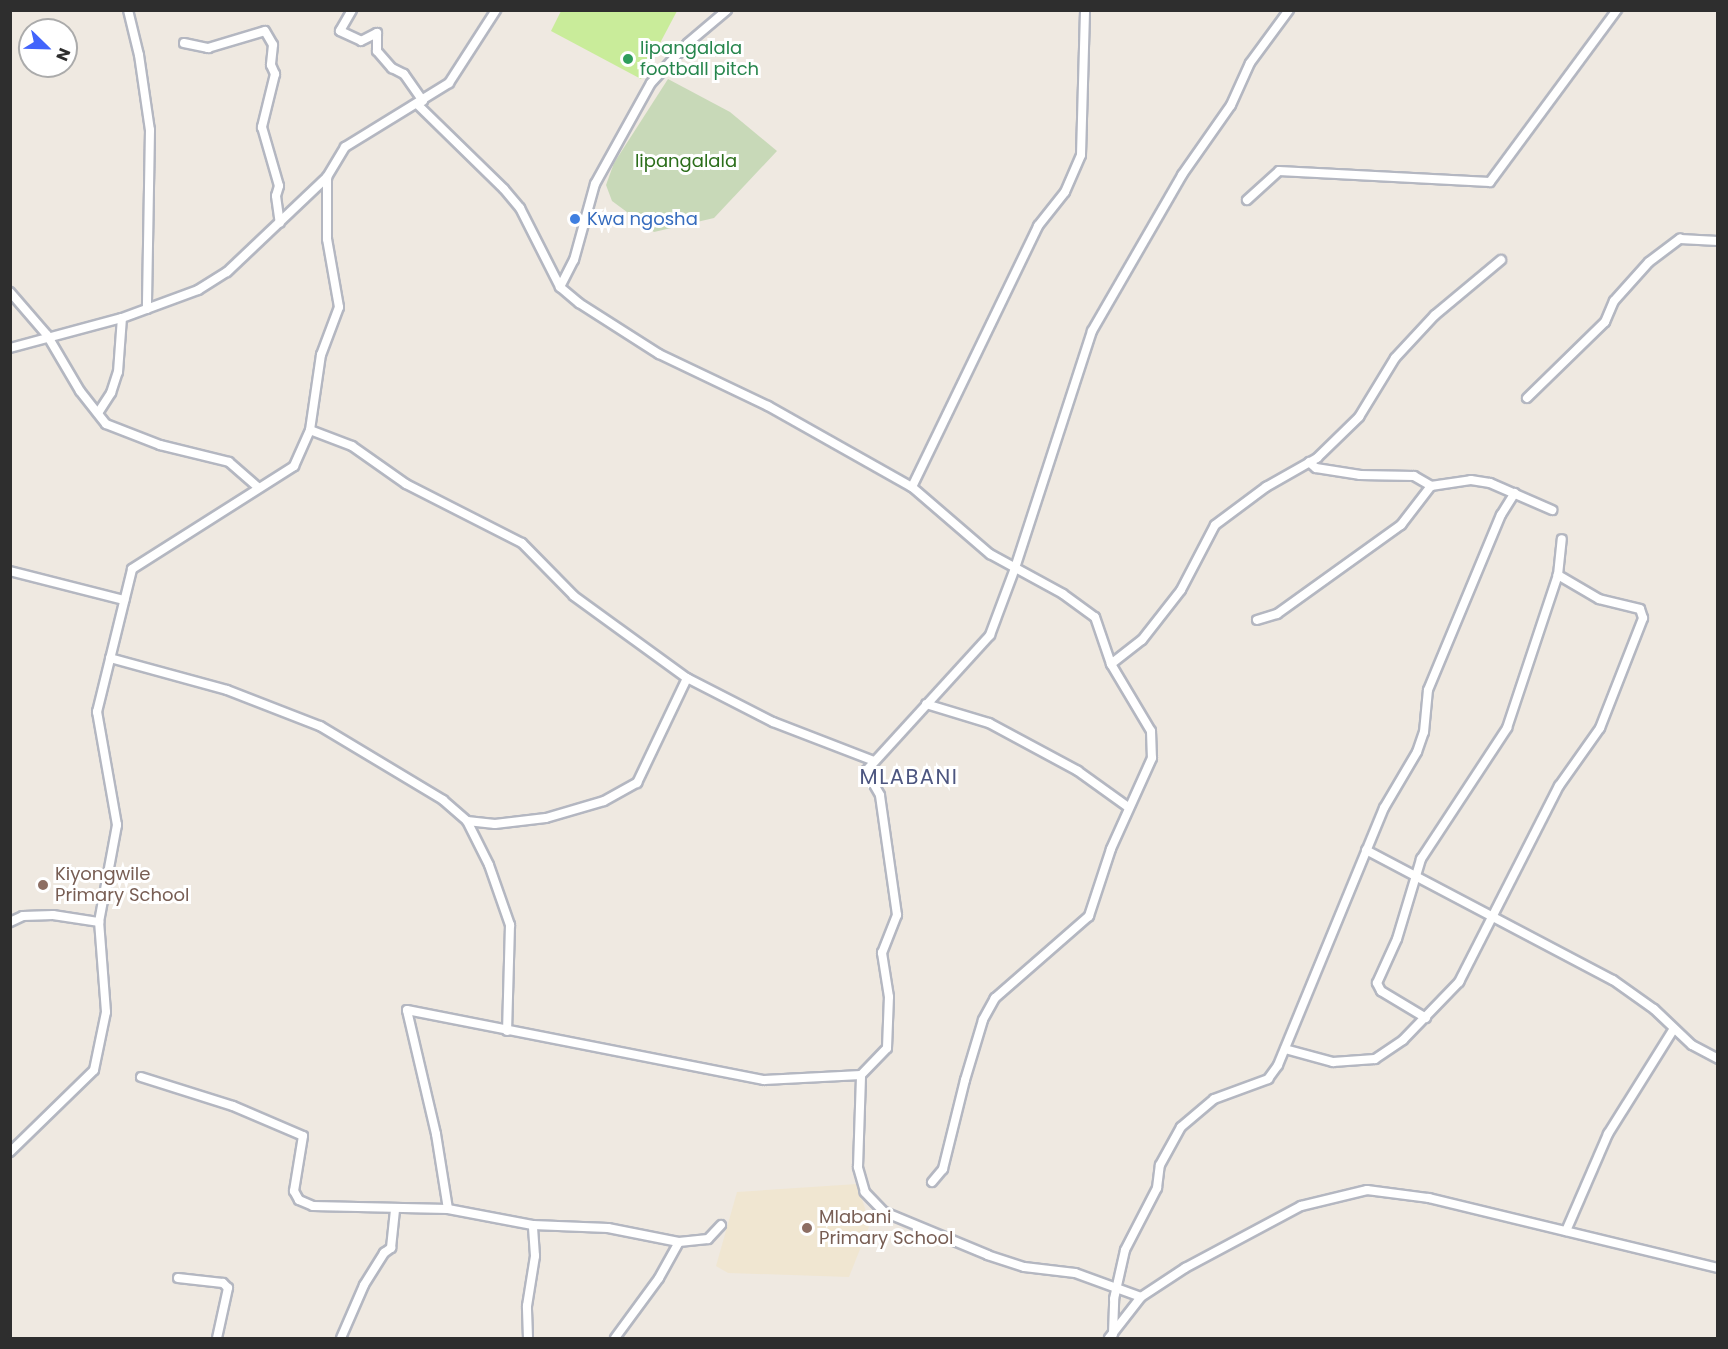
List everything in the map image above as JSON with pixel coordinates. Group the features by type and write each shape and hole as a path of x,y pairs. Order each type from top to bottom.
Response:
{"street":[{"path":"128,10 140,55 150,130 147,309"},
{"path":"352,10 340,31 361,41 377,33 377,51 392,68 404,74 420,104 484,167 520,208 560,287 658,354 768,406 912,488 990,554 1063,594 1095,618 1111,664 1151,731 1152,758 1128,807 1089,916 1041,962 995,998 983,1020 942,1169 932,1182"},
{"path":"10,348 47,336 122,318 198,290 227,272 327,177 345,147 369,128 420,104 460,72 496,10"},
{"path":"560,287 574,260 595,184 651,83 688,43 727,10"},
{"path":"912,488 1038,226 1065,192 1082,155 1085,10"},
{"path":"1141,1297 1076,1273 1024,1267 988,1255 884,1212 866,1192 858,1167 861,1075 887,1048 889,997 882,953 897,915 880,795 866,771 990,635 1016,568 1092,331 1182,175 1231,105 1250,63 1289,10"},
{"path":"1247,200 1279,171 1490,182 1617,10"},
{"path":"184,43 208,48 265,31 273,45 271,65 275,74 262,127 279,186 276,196 280,223"},
{"path":"12,1148 94,1070 106,1012 99,922 117,825 97,712 132,569 294,466 310,430 321,355 339,307 326,222 327,177"},
{"path":"1527,398 1605,322 1614,301 1649,262 1680,239 1718,241"},
{"path":"1111,664 1142,640 1180,590 1215,525 1266,487 1309,462 1359,417 1395,358 1434,315 1501,260"},
{"path":"10,292 47,336 106,424 123,433 229,462 258,487"},
{"path":"98,413 111,393 118,372 122,318"},
{"path":"310,430 352,446 406,484 522,543 574,596 687,678 773,723 874,761"},
{"path":"1309,462 1316,468 1360,475 1414,476 1431,486 1471,480 1515,493 1552,510"},
{"path":"1257,620 1277,614 1401,525 1431,486"},
{"path":"1111,1336 1117,1287 1125,1250 1157,1188 1160,1165 1181,1127 1214,1100 1268,1079 1285,1049 1384,808 1417,752 1424,732 1428,690 1501,515 1515,493"},
{"path":"1426,1018 1381,991 1377,983 1396,939 1416,875 1433,837 1507,728 1558,575 1562,538"},
{"path":"10,571 124,600"},
{"path":"1285,1049 1333,1062 1365,1061 1388,1053 1426,1018 1459,982 1559,786 1600,728 1643,618 1640,609 1599,599 1558,575"},
{"path":"110,658 227,690 320,726 443,800 467,820 489,865 510,925 507,1030"},
{"path":"467,820 495,824 546,818 604,801 637,783 687,678"},
{"path":"926,704 989,723 1078,771 1128,807"},
{"path":"1366,850 1613,980 1654,1009 1673,1030 1718,1059"},
{"path":"10,922 23,916 53,915 99,922"},
{"path":"448,1209 436,1134 407,1010 764,1080 861,1075"},
{"path":"1566,1231 1608,1134 1673,1030"},
{"path":"141,1077 233,1106 303,1136 294,1191 299,1200 313,1206 395,1210 448,1209 533,1225 608,1228 679,1242 708,1239 721,1225"},
{"path":"1111,1336 1141,1297 1185,1268 1301,1206 1367,1190 1429,1198 1718,1268"},
{"path":"341,1338 364,1285 384,1253 391,1248 395,1210"},
{"path":"528,1338 527,1306 535,1256 533,1225"},
{"path":"615,1338 659,1278 679,1242"},
{"path":"178,1278 223,1282 228,1288 217,1338"}],"shaded area":[{"path":"857,1184 870,1224 849,1277 728,1273 716,1266 737,1192"}],"green space":[{"name":"lipangalala football pitch","path":"561,11 677,11 641,79 551,31"},
{"name":"lipangalala","path":"668,79 730,112 777,151 714,218 654,232 612,201 606,185 614,163"}],"place":[{"name":"lipangalala football pitch","path":"628,59"},
{"name":"Kwa ngosha","path":"575,219"},
{"name":"Kiyongwile Primary School","path":"43,885"},
{"name":"Mlabani Primary School","path":"807,1228"}],"district":[{"name":"MLABANI","path":"909,777"}]}
